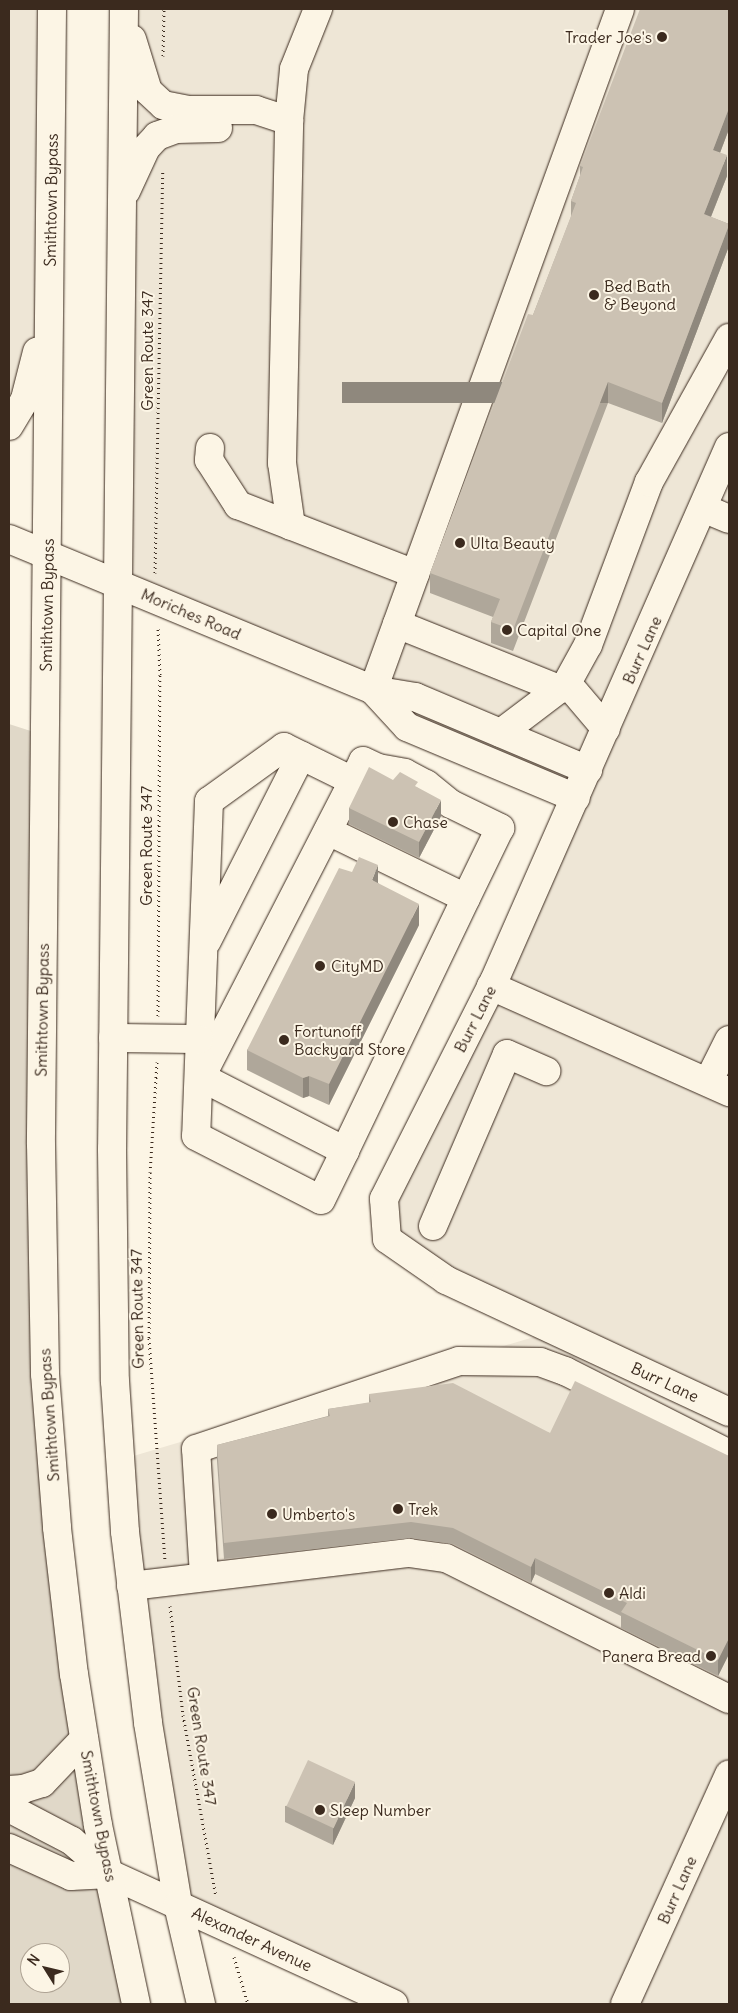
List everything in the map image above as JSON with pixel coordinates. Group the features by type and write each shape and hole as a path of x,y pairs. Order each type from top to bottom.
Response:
{"main road":[{"name":"Smithtown Bypass","path":"52,9 42,1296 57,1528 84,1739 98,1825 110,1874 136,2004"},
{"path":"291,526 282,463 289,121 294,69 318,9"},
{"path":"373,690 620,9"},
{"path":"124,11 145,84 157,101 189,110 256,110 289,121"},
{"path":"124,11 113,1038 113,1304 120,1460 131,1586 148,1724 178,1905 200,2004"},
{"path":"122,200 146,148 157,136 176,129 255,128 289,121"},
{"path":"9,426 20,410 30,388 50,282"},
{"path":"501,733 563,686 588,645 649,482 729,338"},
{"name":"Burr Lane","path":"729,447 576,798 491,986 384,1199 387,1239 446,1280 729,1412"},
{"path":"210,448 209,460 238,505 415,574"},
{"path":"704,508 729,519"},
{"name":"Moriches Road","path":"9,539 373,690 415,696 588,770"},
{"path":"397,624 563,686 606,729"},
{"name":"Moriches Road","path":"373,690 406,727 576,798"},
{"path":"201,1077 328,830 353,781 363,761 399,783 451,804 500,828 321,1200 196,1136 201,1077 199,1039 209,801 284,747 353,781"},
{"path":"203,949 301,756"},
{"path":"399,783 405,773 426,784 451,804"},
{"path":"328,830 466,898"},
{"path":"491,986 718,1087 729,1040"},
{"path":"113,1038 199,1039"},
{"path":"432,1226 507,1054 546,1071"},
{"path":"201,1077 345,1151"},
{"path":"204,1576 196,1449 459,1361 540,1362 565,1372 729,1454"},
{"path":"131,1586 409,1553 446,1558 729,1699"},
{"path":"9,1790 23,1789 42,1783 84,1739"},
{"name":"Burr Lane","path":"625,2004 721,1817 729,1775"},
{"path":"9,1808 72,1841 110,1874"},
{"path":"9,1848 71,1876 110,1874"},
{"name":"Alexander Avenue","path":"110,1874 394,2004"}],"path":[{"path":"163,58 164,9"},
{"name":"Green Route 347","path":"154,552 162,167"},
{"name":"Green Route 347","path":"158,1017 160,675"},
{"name":"Green Route 347","path":"157,1058 150,1172 149,1338 165,1561"},
{"name":"Green Route 347","path":"170,1608 185,1724 214,1888"}],"shaded area":[{"path":"9,9 53,9 49,392 26,425 9,441"},
{"path":"124,9 729,9 729,2004 414,2004 178,1905 120,1460 554,1331 387,1239 384,1199 587,770 118,583"},
{"path":"9,724 37,733 57,1588 138,2004 9,2004"}],"building":[{"path":"640,9 729,9 729,108 713,150 727,155 704,214 729,225 662,403 608,382 513,630 491,622 500,599 430,573 528,314 533,315 576,203 571,201 583,167 580,166"},
{"path":"369,767 393,780 400,772 418,782 415,786 441,800 419,842 349,808"},
{"path":"359,857 378,865 372,880 419,904 329,1084 309,1076 303,1078 247,1050 339,868 352,872"},
{"path":"575,1381 729,1456 729,1638 718,1660 621,1612 627,1603 535,1558 531,1567 453,1528 411,1522 224,1543 217,1445 330,1416 328,1409 371,1402 369,1394 453,1383 550,1433"},
{"name":"Sleep Number","path":"308,1760 355,1782 334,1828 286,1806"}],"place":[{"name":"Trader Joe's","path":"662,37"},
{"name":"Bed Bath & Beyond","path":"594,295"},
{"name":"Ulta Beauty","path":"460,543"},
{"name":"Capital One","path":"507,630"},
{"name":"Chase","path":"393,822"},
{"name":"CityMD","path":"320,966"},
{"name":"Fortunoff Backyard Store","path":"284,1040"},
{"name":"Trek","path":"398,1509"},
{"name":"Umberto's","path":"272,1514"},
{"name":"Aldi","path":"609,1593"},
{"name":"Panera Bread","path":"711,1656"},
{"name":"Sleep Number","path":"320,1810"}]}
